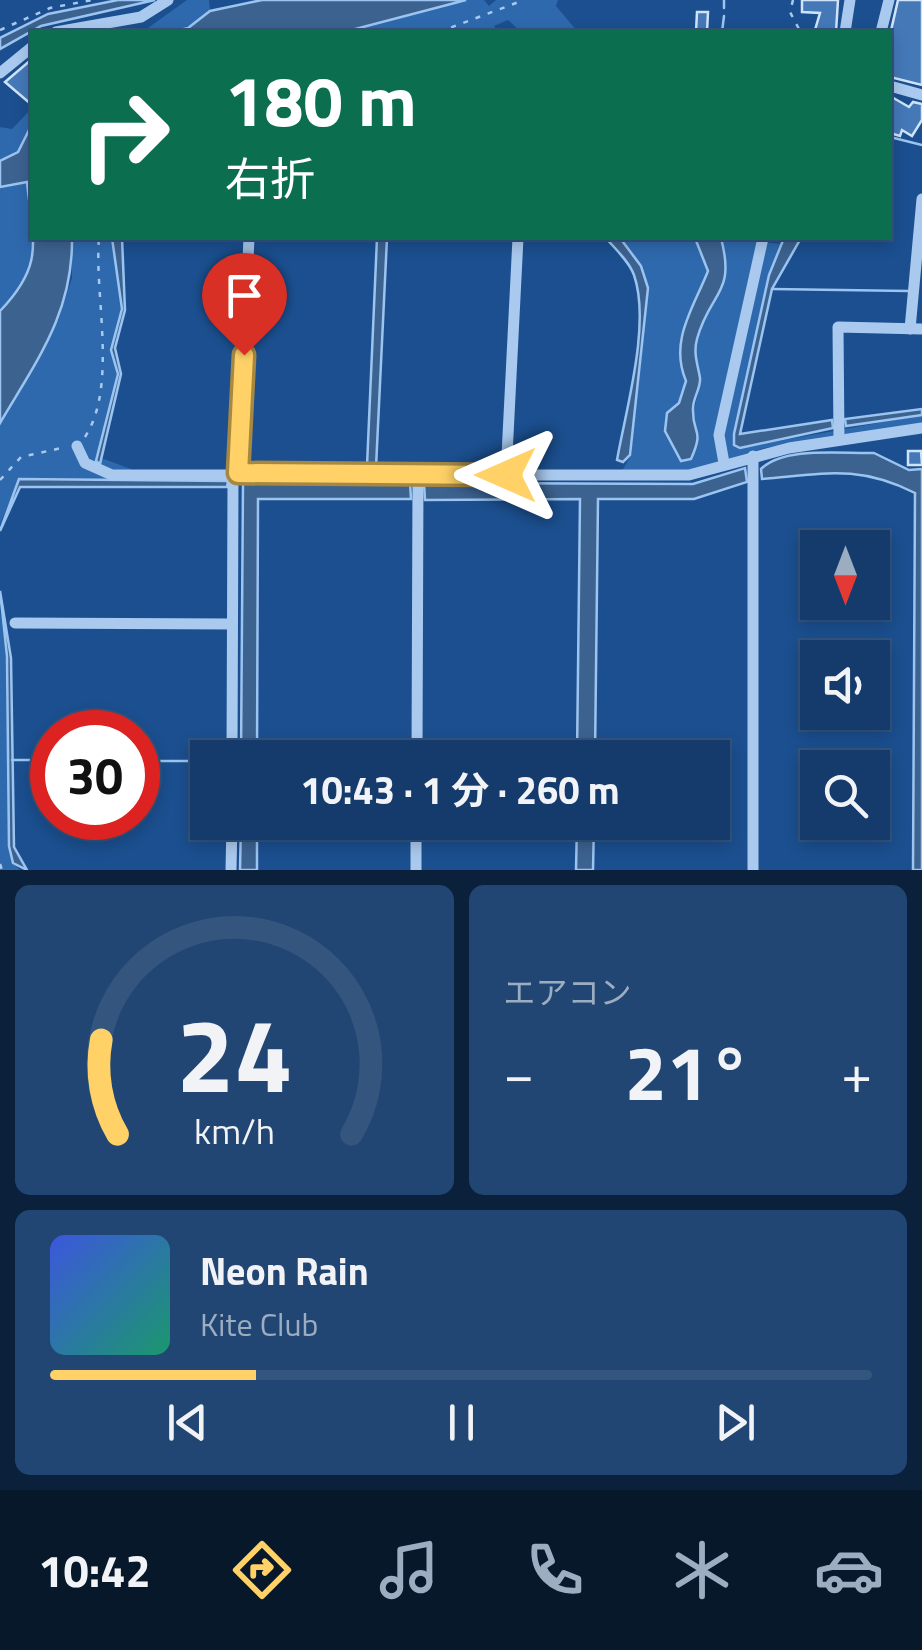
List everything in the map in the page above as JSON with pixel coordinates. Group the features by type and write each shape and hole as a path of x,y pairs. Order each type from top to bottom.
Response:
{"street":[{"path":"67,30 141,17 168,0"},
{"path":"845,30 850,0"},
{"path":"881,30 888,0"},
{"path":"2,74 30,49"},
{"path":"892,87 922,96"},
{"path":"839,440 838,328 916,329 922,199"},
{"path":"232,740 233,480 238,473 249,240"},
{"path":"506,475 518,240"},
{"path":"724,463 719,436 763,240"},
{"path":"78,446 85,463 112,475 689,476 753,456 922,428"},
{"path":"752,870 753,456"},
{"path":"417,740 418,475"},
{"path":"15,623 232,624"},
{"path":"231,870 232,840"},
{"path":"416,840 416,870"}],"path":[{"path":"0,30 50,8 92,0"},
{"path":"444,30 524,0"},
{"path":"794,0 790,12 799,30"},
{"path":"0,480 21,456 44,448 78,446 88,432 100,389 103,312 99,240"},
{"path":"0,864 2,870"}],"shaded area":[{"path":"118,0 155,0 41,26 0,49 0,38 48,14"},
{"path":"187,0 209,0 210,11 262,0 177,30 145,30"},
{"path":"262,0 466,0 352,30 180,30 210,11"},
{"path":"466,0 484,0 489,6 496,0 558,0 556,6 576,30 519,30 508,20 494,26 497,30 324,30"},
{"path":"30,110 30,153 0,170 0,127 12,129"},
{"path":"30,128 30,208 27,182 0,187 0,161 18,152"},
{"path":"28,169 30,240 43,260 0,331 0,185"},
{"path":"33,240 72,240 71,265 59,313 39,357 0,423 0,311 24,279"},
{"path":"72,240 112,240 122,310 111,350 118,374 96,461 104,459 131,469 132,480 19,479 0,524 0,423 58,320 72,278"},
{"path":"112,240 122,240 125,310 115,348 121,374 100,464 96,461 118,374 111,350 122,309"},
{"path":"377,240 387,240 376,467 367,466"},
{"path":"608,240 622,240 641,266 648,288 630,455 623,462 617,460 635,367 640,317 634,275"},
{"path":"622,240 696,240 708,271 681,339 681,366 686,381 679,403 693,420 700,381 696,342 723,284 721,240 783,244 769,275 734,445 740,448 922,415 922,424 765,448 687,471 622,471 631,455 648,288 641,266"},
{"path":"696,240 721,240 723,282 697,339 700,382 693,417 698,436 691,459 681,461 665,431 667,413 679,403 686,381 681,366 682,339 708,271"},
{"path":"783,240 800,240 772,289 740,434 832,420 833,428 740,448 734,445 734,434 769,275"},
{"path":"922,409 922,415 846,426 845,419"},
{"path":"874,453 909,470 922,469 922,870 913,870 915,493 875,478 840,473 762,479 761,469 784,457"},
{"path":"745,468 747,482 694,499 598,499 595,740 577,740 580,499 425,500 424,483 693,484"},
{"path":"19,479 228,481 227,487 20,487 0,531"},
{"path":"410,482 411,499 258,499 257,740 241,740 243,483"},
{"path":"0,591 11,658 14,847 27,870 13,863 9,846 7,656"},
{"path":"0,610 7,656 13,863 20,870 0,870"},
{"path":"241,840 257,840 257,870 240,870"},
{"path":"577,840 594,840 593,870 576,870"}],"building":[{"path":"802,0 838,0 836,30 815,30 820,13 802,12"},
{"path":"898,0 922,0 922,85 892,78 891,30"},
{"path":"697,12 708,12 707,30 696,30"},
{"path":"30,61 30,103 5,82"},
{"path":"892,97 909,107 913,102 922,104 922,120 912,136 902,130 900,136 892,134"},
{"path":"908,451 921,451 922,465 908,465"}],"waterway":[{"path":"724,0 724,8"},
{"path":"722,30 724,16"},
{"path":"892,138 922,145"},
{"path":"772,289 909,291"},
{"path":"12,760 30,760"},
{"path":"160,761 190,761"}],"route":[{"path":"244,355 238,473 506,475"}]}
